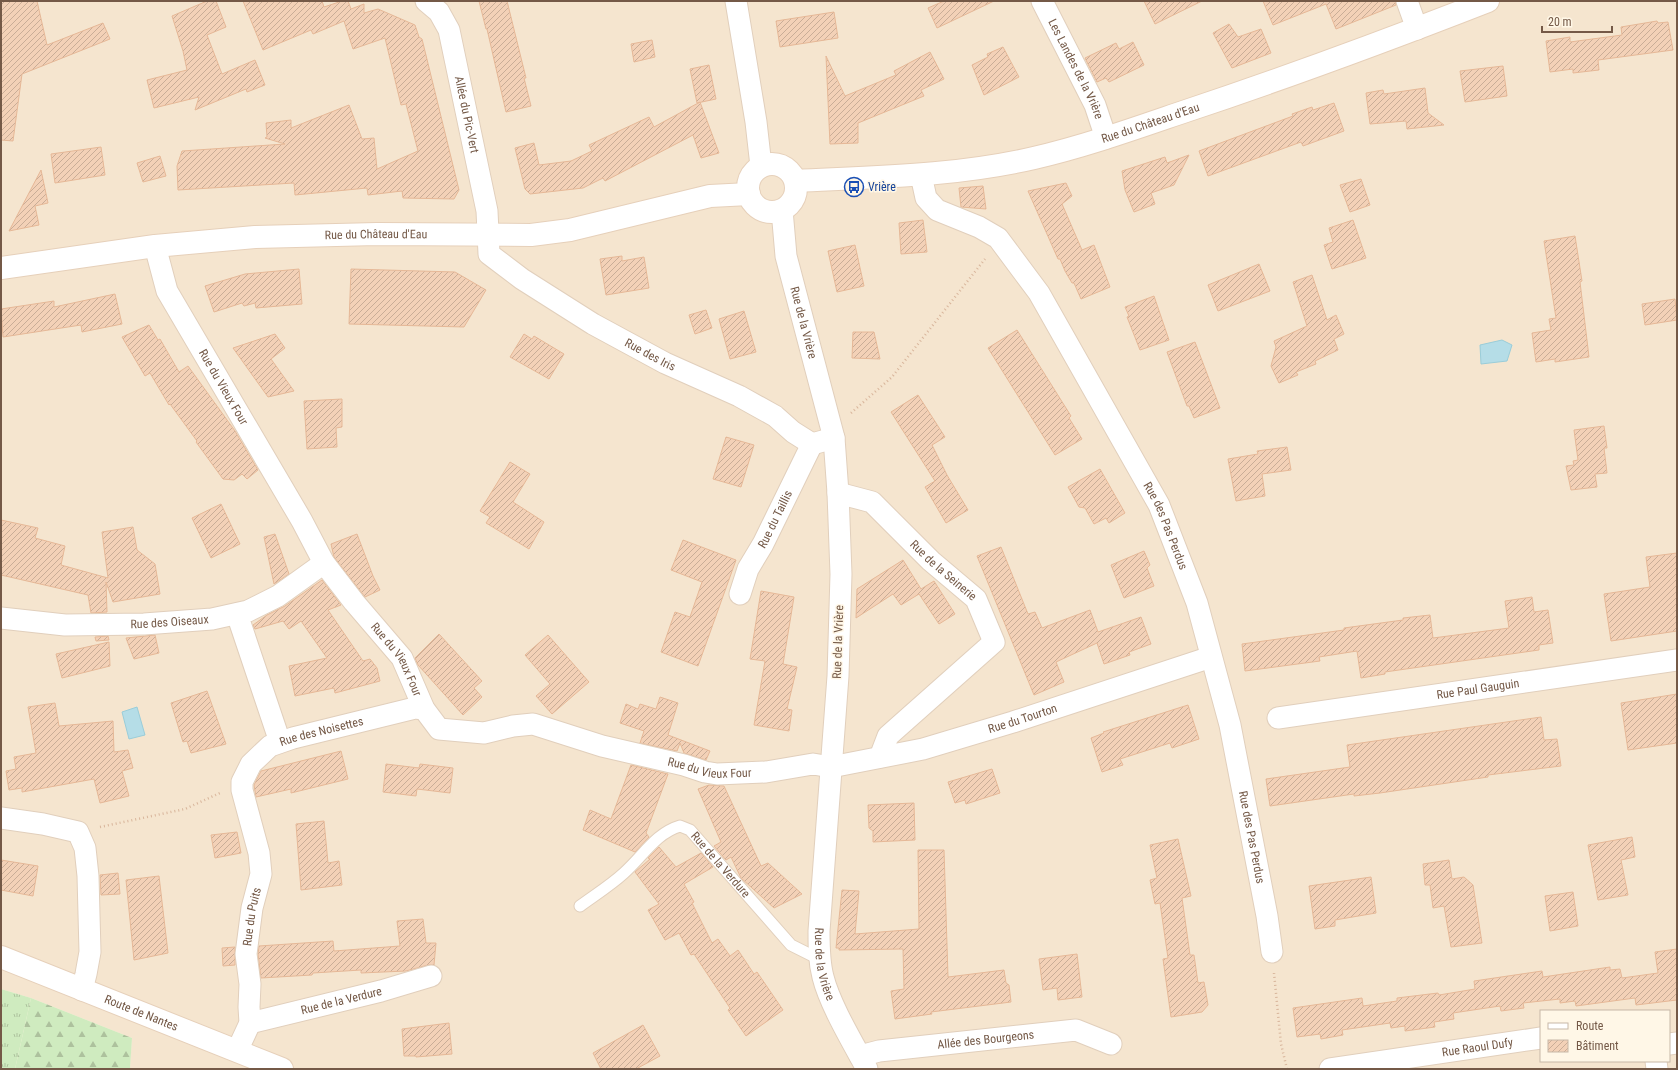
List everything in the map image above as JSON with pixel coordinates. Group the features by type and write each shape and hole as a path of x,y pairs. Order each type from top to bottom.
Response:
{"street":[{"name":"Allée du Pic-Vert","path":"426,1 439,12 449,30 487,211 488,236"},
{"path":"736,1 756,122 761,166"},
{"name":"Les Landes de la Vrière","path":"1042,1 1095,105 1106,138"},
{"path":"1407,1 1417,29"},
{"name":"Rue du Château d'Eau","path":"797,181 921,175 981,168 1034,158 1106,138 1249,90 1417,29 1488,1"},
{"path":"769,163 778,164 785,167 792,173 797,181 794,198 789,205 782,210 774,212 758,208 752,202 749,194 749,178 754,171 769,163"},
{"name":"Rue des Pas Perdus","path":"921,175 926,198 937,210 979,226 998,238 1039,293 1159,505 1197,603 1230,725 1267,916 1272,952"},
{"name":"Rue du Château d'Eau","path":"1,268 155,246 254,237 377,234 488,236 531,235 570,230 710,196 749,194"},
{"name":"Rue de la Vrière","path":"782,210 786,256 832,430 838,492 840,574 838,676 819,931 819,959 823,979 833,1004 863,1063"},
{"name":"Rue des Iris","path":"488,236 489,254 522,279 593,324 665,363 739,396 775,416 793,432 812,444"},
{"name":"Rue du Vieux Four","path":"155,246 167,291 302,521 324,563 354,602 402,658 424,708 439,729 484,733 513,726 533,724 602,746 717,774 766,772 813,764 831,766"},
{"path":"812,444 832,430"},
{"name":"Rue du Taillis","path":"740,594 748,569 763,544 812,444"},
{"name":"Rue de la Seinerie","path":"838,492 872,502 931,561 976,600 994,642 888,736 880,757"},
{"name":"Rue des Oiseaux","path":"1,618 65,625 144,624 212,619 248,611 278,596 324,563"},
{"path":"237,614 280,742"},
{"name":"Rue du Tourton","path":"831,766 923,749 1012,722 1212,657"},
{"name":"Rue Paul Gauguin","path":"1278,718 1677,660"},
{"name":"Rue des Noisettes","path":"242,782 251,764 270,746 293,738 415,708 424,708"},
{"name":"Rue du Puits","path":"237,1051 250,1023 250,984 246,954 252,908 261,874 259,853 249,820 242,782"},
{"path":"1,818 43,824 78,832 85,848 88,876 90,952 82,990"},
{"name":"Route de Nantes","path":"1,957 282,1069"},
{"name":"Rue de la Verdure","path":"250,1023 388,989 431,976"},
{"name":"Allée des Bourgeons","path":"863,1063 879,1051 1076,1030 1111,1044"},
{"name":"Rue Raoul Dufy","path":"1330,1069 1414,1063 1540,1038"}],"lane":[{"name":"Rue de la Verdure","path":"580,906 624,873 655,841 670,829 680,826 690,830 791,945 819,959"}],"path":[{"path":"832,430 892,377 985,258 998,238"},
{"path":"78,832 185,808 242,782"},
{"path":"1272,952 1281,1044 1287,1069"}],"shaded area":[{"path":"1,1 1677,1 1677,1069 130,1069 132,1038 31,998 1,989"}],"green space":[{"path":"1,989 31,998 15,1069 1,1069"},
{"path":"31,998 132,1038 130,1069 15,1069"}],"water":[{"path":"1502,340 1512,345 1507,361 1481,364 1480,345"},
{"path":"137,707 145,735 129,739 122,712"}],"building":[{"path":"1,1 37,1 47,45 103,23 110,39 22,74 13,141 1,140"},
{"path":"207,1 216,1 226,27 207,35 222,74 255,60 265,85 247,92 246,89 195,110 199,97 154,108 147,80 187,70 183,51 172,16"},
{"path":"243,1 322,1 324,7 342,1 348,1 351,9 364,4 364,13 378,9 415,25 419,37 422,39 459,190 454,199 403,198 402,191 368,195 367,188 295,195 294,183 178,190 177,166 182,151 285,144 265,138 267,137 266,123 291,120 291,128 349,105 362,139 374,138 377,169 418,151 406,104 401,105 385,38 353,49 344,21 313,34 311,30 263,50"},
{"path":"479,1 507,1 526,78 524,78 531,106 506,112"},
{"path":"944,1 994,1 937,28 928,8"},
{"path":"1144,1 1202,1 1155,24"},
{"path":"1263,1 1395,1 1396,5 1336,29 1326,4 1273,25"},
{"path":"834,12 838,38 780,47 776,21"},
{"path":"1657,21 1658,23 1668,22 1673,50 1598,60 1599,70 1573,73 1573,69 1550,72 1546,41 1570,37 1570,42 1622,35 1621,27"},
{"path":"1229,24 1238,37 1261,29 1271,53 1232,68 1213,33"},
{"path":"652,40 655,57 634,62 631,44"},
{"path":"1133,42 1144,65 1109,82 1106,78 1097,82 1085,58 1116,43 1119,49"},
{"path":"1003,47 1019,77 984,95 972,65 988,57 987,54"},
{"path":"930,52 944,79 921,90 924,96 858,123 858,143 830,144 826,56 845,96 896,75 894,71"},
{"path":"709,65 716,99 697,103 690,69"},
{"path":"1503,66 1507,96 1465,102 1460,71"},
{"path":"1425,88 1428,113 1444,125 1407,129 1406,121 1370,124 1366,93 1383,90 1384,94"},
{"path":"700,102 719,153 701,158 693,135 605,181 603,178 583,188 530,194 525,189 515,148 534,143 539,165 571,161 592,151 589,145 649,117 654,127"},
{"path":"1334,103 1344,131 1303,146 1301,142 1208,176 1199,151 1293,116 1292,114 1312,107 1313,110"},
{"path":"101,147 105,175 55,183 51,154"},
{"path":"1189,155 1174,185 1151,193 1155,204 1134,212 1125,190 1122,171 1165,157 1167,163"},
{"path":"160,156 166,176 143,182 137,163"},
{"path":"41,170 48,203 35,206 39,225 9,231"},
{"path":"1361,179 1370,205 1350,212 1340,185"},
{"path":"1066,183 1072,196 1062,204 1082,250 1094,245 1110,287 1081,299 1074,283 1072,283 1065,271 1060,259 1058,259 1028,191"},
{"path":"983,186 986,209 961,207 959,188"},
{"path":"923,220 927,252 901,254 899,223"},
{"path":"1353,220 1366,258 1332,269 1324,245 1333,242 1329,228"},
{"path":"1575,236 1582,281 1580,282 1589,357 1555,362 1555,359 1536,362 1532,333 1551,330 1549,319 1556,318 1544,241"},
{"path":"855,245 864,286 837,292 828,251"},
{"path":"622,256 622,261 644,257 649,288 606,295 600,259"},
{"path":"1259,264 1270,291 1218,311 1208,285"},
{"path":"299,269 302,304 256,308 255,303 244,306 242,303 214,312 205,286 245,274"},
{"path":"351,269 455,272 486,290 464,327 349,324"},
{"path":"1312,275 1327,320 1336,315 1344,334 1334,339 1338,350 1315,361 1316,364 1296,372 1298,375 1279,383 1271,366 1276,347 1274,341 1307,326 1293,282"},
{"path":"115,294 122,324 82,332 81,325 3,337 1,309 54,301 54,307"},
{"path":"1154,296 1169,340 1140,350 1127,317 1129,316 1125,307"},
{"path":"1675,299 1677,320 1645,325 1642,304"},
{"path":"706,310 712,328 695,334 689,315"},
{"path":"744,311 756,352 730,359 719,319"},
{"path":"149,325 158,340 160,339 179,372 188,366 235,431 258,470 247,479 242,474 234,480 223,479 170,404 169,405 150,373 145,376 122,337"},
{"path":"1017,330 1071,416 1069,418 1082,439 1055,455 988,348"},
{"path":"853,332 874,332 880,359 852,358"},
{"path":"275,334 285,348 271,359 294,391 268,397 233,348"},
{"path":"524,334 532,339 534,336 564,354 549,379 510,357"},
{"path":"1195,342 1220,408 1194,418 1189,406 1187,406 1167,352"},
{"path":"918,395 945,437 932,445 947,475 968,510 946,523 925,487 935,481 891,412"},
{"path":"342,399 342,427 336,428 337,447 307,449 304,401"},
{"path":"1604,426 1607,448 1604,448 1607,473 1595,474 1597,487 1571,490 1566,466 1574,465 1573,461 1578,460 1574,430"},
{"path":"726,437 754,445 741,487 713,479"},
{"path":"1287,447 1291,470 1262,474 1265,496 1236,501 1228,459 1258,454 1257,451"},
{"path":"510,462 530,474 513,502 544,522 529,549 486,523 490,517 480,511"},
{"path":"1100,469 1125,513 1109,523 1106,518 1094,524 1085,508 1079,507 1068,487"},
{"path":"221,504 240,544 211,558 192,518"},
{"path":"1,520 38,528 35,538 65,546 61,565 108,578 102,532 133,527 137,550 155,564 160,594 113,602 106,582 107,612 91,613 88,595 1,575"},
{"path":"275,534 289,574 274,584 264,537"},
{"path":"357,534 380,590 365,597 334,557 331,544"},
{"path":"683,540 736,560 698,666 661,652 675,612 690,617 702,582 671,570"},
{"path":"1001,547 1028,614 1035,612 1042,628 1090,610 1098,632 1141,617 1151,644 1129,652 1130,655 1104,664 1097,643 1056,662 1064,682 1034,695 977,556"},
{"path":"1144,551 1150,565 1147,568 1154,586 1124,598 1111,565"},
{"path":"1677,553 1677,631 1611,641 1604,594 1650,587 1646,557"},
{"path":"903,560 921,589 934,581 955,614 939,624 919,594 901,605 893,594 856,618 857,589"},
{"path":"322,580 341,605 328,610 363,661 370,659 377,668 380,681 335,693 334,688 295,696 289,666 327,658 301,621 289,629 283,621 255,629 253,625 267,615 285,606"},
{"path":"761,591 794,597 783,664 797,667 787,709 792,710 789,731 754,725 765,661 750,659"},
{"path":"1532,597 1534,612 1548,610 1553,643 1539,645 1539,650 1385,672 1385,674 1361,678 1357,651 1319,657 1320,661 1245,671 1242,644 1344,630 1344,628 1430,615 1433,638 1509,628 1505,601"},
{"path":"439,634 482,681 474,688 482,697 463,715 418,665 415,658"},
{"path":"155,635 159,653 134,659 126,638"},
{"path":"548,635 589,682 552,714 536,696 550,684 525,655"},
{"path":"108,636 109,640 96,641 95,637"},
{"path":"109,642 110,666 62,678 56,654"},
{"path":"207,691 226,744 191,753 187,741 183,742 171,703"},
{"path":"1677,694 1677,743 1628,750 1621,703"},
{"path":"660,697 678,703 668,735 710,751 706,760 684,753 680,743 677,751 640,743 644,731 620,723 626,704 638,709 640,704 656,709"},
{"path":"55,703 59,726 113,721 114,752 128,750 133,768 122,771 129,796 100,803 94,779 22,792 22,788 9,790 6,771 16,769 14,757 36,753 28,707"},
{"path":"1188,705 1199,739 1172,748 1170,743 1120,759 1123,765 1102,772 1091,738 1104,733 1103,732"},
{"path":"1541,717 1544,740 1557,739 1561,766 1488,775 1488,777 1380,793 1354,796 1354,794 1270,806 1266,779 1350,767 1347,745"},
{"path":"341,751 348,779 291,793 291,789 256,797 254,785 261,771"},
{"path":"386,764 419,768 420,764 453,768 450,793 417,789 416,796 383,792"},
{"path":"631,765 668,774 646,833 649,837 635,852 583,830 590,810 611,819"},
{"path":"992,769 1000,793 966,804 965,800 955,803 948,782"},
{"path":"709,785 724,786 761,866 768,863 802,894 774,908 741,878 731,857 726,860 714,846 721,842 698,789"},
{"path":"914,803 915,840 873,842 873,831 869,828 868,805"},
{"path":"324,821 328,863 339,861 342,885 301,890 296,824"},
{"path":"237,832 241,853 215,858 211,835"},
{"path":"1632,837 1635,857 1621,860 1628,895 1598,900 1588,845"},
{"path":"1178,839 1191,896 1182,898 1190,955 1194,955 1198,983 1204,982 1208,1005 1202,1012 1171,1017 1163,959 1168,958 1160,903 1155,904 1150,880 1157,878 1150,845"},
{"path":"659,847 676,867 701,853 713,867 684,884 694,902 692,903 712,943 718,939 730,956 738,950 754,974 757,972 783,1010 746,1036 728,1010 730,1008 694,954 691,955 679,933 665,940 648,910 659,904 635,872 650,859 648,858"},
{"path":"918,850 944,850 948,977 1004,970 1006,983 1009,985 1011,1002 931,1012 932,1014 895,1019 891,991 904,989 903,949 839,950 839,948 836,948 842,890 859,891 855,934 919,929"},
{"path":"1,860 38,866 33,896 1,890"},
{"path":"1449,860 1452,879 1464,877 1473,885 1482,943 1451,947 1444,906 1433,908 1430,885 1425,885 1423,864"},
{"path":"118,873 120,894 101,895 100,875"},
{"path":"159,876 168,953 134,960 126,880"},
{"path":"1371,877 1376,913 1335,920 1335,926 1315,929 1309,886"},
{"path":"1573,892 1578,926 1550,931 1545,896"},
{"path":"423,919 426,943 436,943 434,965 428,965 406,971 361,973 361,970 261,978 258,954 259,946 333,941 334,951 400,946 397,921"},
{"path":"235,947 235,965 223,966 222,948"},
{"path":"1677,949 1677,1000 1636,1005 1635,998 1576,1006 1575,1001 1560,1003 1560,999 1523,1003 1524,1008 1501,1011 1500,1006 1453,1013 1454,1019 1434,1022 1435,1027 1405,1031 1405,1026 1391,1028 1390,1023 1342,1030 1343,1035 1321,1039 1320,1034 1297,1037 1293,1008 1362,998 1363,1006 1397,1001 1397,998 1438,993 1439,995 1475,989 1474,981 1542,971 1543,977 1610,967 1610,970 1620,969 1622,978 1658,973 1655,952"},
{"path":"1077,954 1082,997 1058,1000 1057,988 1043,990 1039,959"},
{"path":"449,1023 452,1054 416,1057 404,1056 402,1029"},
{"path":"643,1025 660,1056 636,1069 601,1069 593,1053"}],"place":[{"name":"Vrière","path":"854,187"}]}
